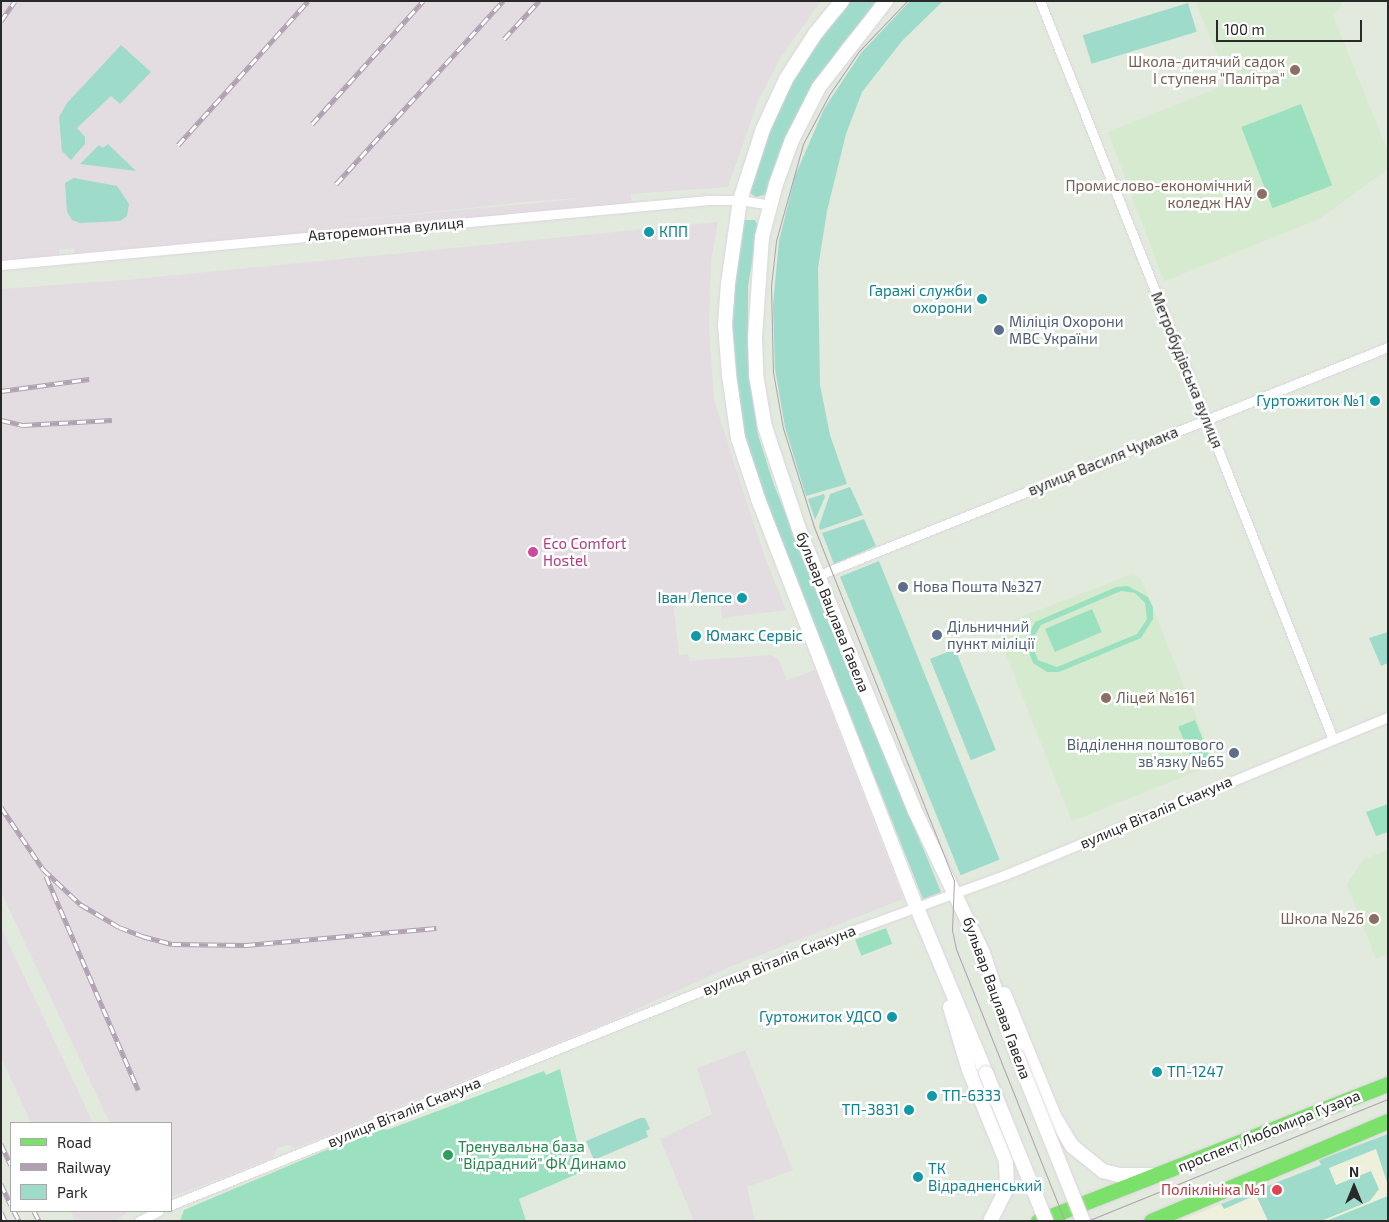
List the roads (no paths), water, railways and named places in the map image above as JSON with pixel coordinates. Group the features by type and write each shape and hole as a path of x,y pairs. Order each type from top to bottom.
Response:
{"main road":[{"name":"бульвар Вацлава Гавела","path":"842,1 815,34 786,78 763,130 740,200 733,242 726,325 738,438 758,499 917,908 1046,1221"},
{"name":"бульвар Вацлава Гавела","path":"886,1 819,87 792,140 770,205 762,237 758,285 756,375 765,427 800,532 914,810 983,953 1017,1056 1083,1221"},
{"path":"935,951 969,1070 1006,1161 1007,1188 990,1221"},
{"path":"983,953 1015,1016 1054,1116 1072,1146 1103,1171 1119,1175 1160,1175"},
{"name":"проспект Любомира Гузара","path":"1038,1221 1160,1175 1388,1084"},
{"path":"1151,1221 1388,1120"},
{"path":"1157,1221 1177,1210"}],"street":[{"name":"Метробудівська вулиця","path":"1040,1 1333,739"},
{"name":"Авторемонтна вулиця","path":"1,264 636,206 740,200 770,205"},
{"name":"вулиця Василя Чумака","path":"819,575 1388,347"},
{"name":"вулиця Віталія Скакуна","path":"172,1206 819,943 917,908 1388,717"},
{"path":"139,1221 157,1212"}],"tram line":[{"path":"907,1 859,51 829,95 803,144 776,241 771,286 773,372 783,428 814,527 954,880 952,930 956,949 1065,1221"},
{"path":"1087,1221 1388,1099"}],"railway":[{"path":"1,21 15,1"},
{"path":"178,145 308,1"},
{"path":"312,124 423,1"},
{"path":"336,184 503,1"},
{"path":"504,39 539,1"},
{"path":"1,391 89,379"},
{"path":"1,420 23,425 112,420"},
{"path":"1,807 43,869 80,904 119,927 142,936 172,944 246,945 436,928"},
{"path":"46,876 138,1090"},
{"path":"1,1144 10,1163"},
{"path":"1,1184 10,1203"},
{"path":"1,1212 5,1221"},
{"path":"14,1212 19,1221"},
{"path":"34,1212 39,1221"}],"place":[{"name":"Школа-дитячий садок І ступеня \"Палітра\"","path":"1295,70"},
{"name":"Промислово-економічний коледж НАУ","path":"1262,194"},
{"name":"КПП","path":"649,232"},
{"name":"Гаражі служби охорони","path":"982,299"},
{"name":"Міліція Охорони МВС України","path":"999,330"},
{"name":"Гуртожиток №1","path":"1375,401"},
{"name":"Eco Comfort Hostel","path":"533,552"},
{"name":"Нова Пошта №327","path":"903,587"},
{"name":"Іван Лепсе","path":"742,598"},
{"name":"Дільничний пункт міліції","path":"937,635"},
{"name":"Юмакс Сервіс","path":"696,636"},
{"name":"Ліцей №161","path":"1106,698"},
{"name":"Відділення поштового зв'язку №65","path":"1234,753"},
{"name":"Школа №26","path":"1374,919"},
{"name":"Гуртожиток УДСО","path":"892,1017"},
{"name":"ТП-1247","path":"1157,1072"},
{"name":"ТП-6333","path":"932,1096"},
{"name":"ТП-3831","path":"909,1110"},
{"name":"Тренувальна база \"Відрадний\" ФК Динамо","path":"448,1155"},
{"name":"ТК Відрадненський","path":"918,1177"},
{"name":"Поліклініка №1","path":"1277,1190"}]}
